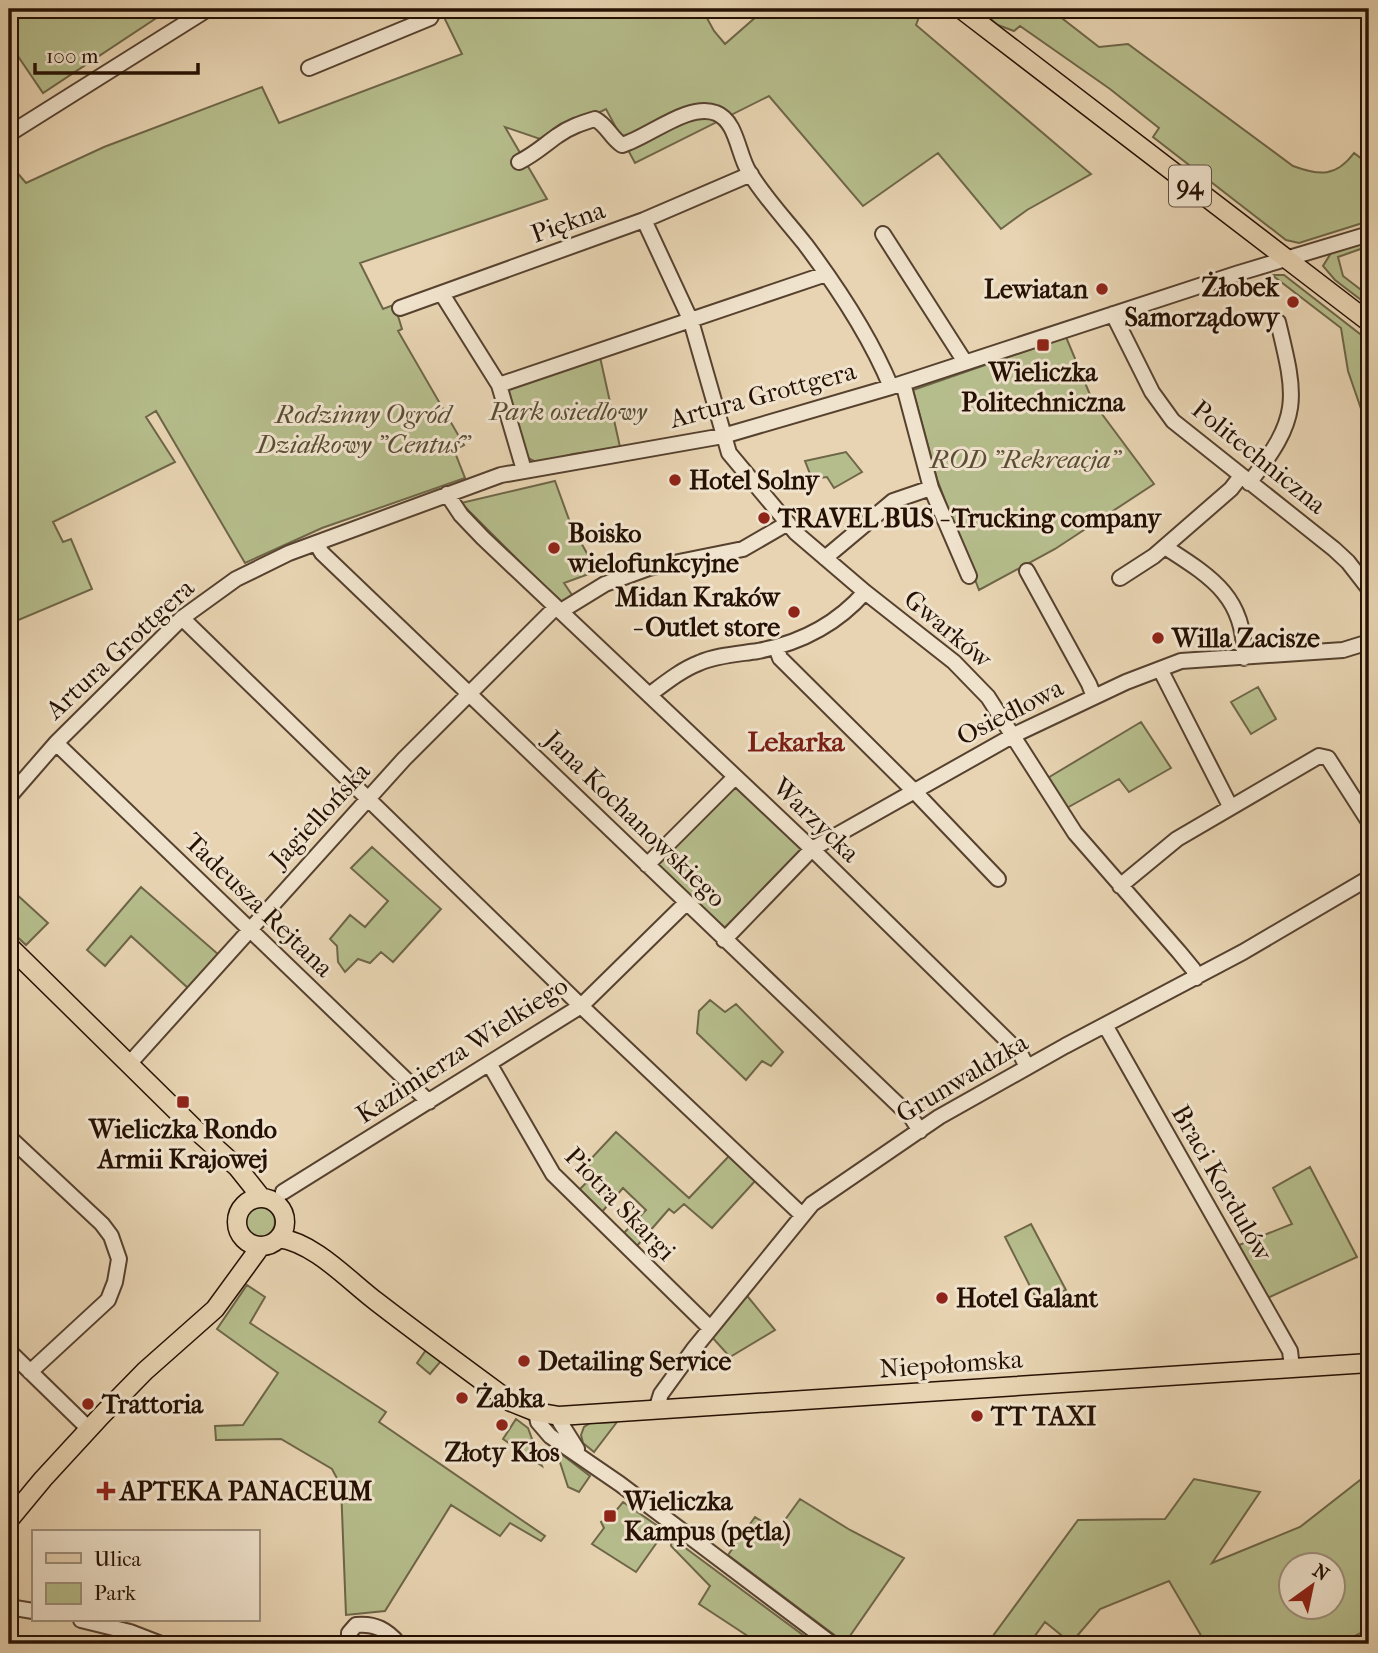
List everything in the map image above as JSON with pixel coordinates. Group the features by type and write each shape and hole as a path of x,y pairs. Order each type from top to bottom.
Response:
{"main road":[{"name":"94","path":"961,9 1369,322"},
{"path":"9,946 237,1167 261,1198"},
{"path":"205,1138 240,1189 242,1206 236,1223 253,1243 268,1245 282,1230 284,1214 275,1202 261,1198 254,1198 242,1206"},
{"name":"Niepołomska","path":"282,1230 321,1247 359,1287 510,1402 536,1412 559,1416 1369,1363"},
{"path":"9,1520 89,1429 145,1371 215,1309 226,1296 253,1243"}],"street":[{"path":"9,134 208,9"},
{"path":"309,68 430,18 435,9"},
{"path":"519,162 539,152 558,135 578,124 595,119 604,123 612,138 622,145 642,138 691,112 705,110 719,113 731,127 751,174 826,274 897,385 931,488 968,576"},
{"name":"Piękna","path":"400,308 644,220 751,174"},
{"name":"Gwarków","path":"644,220 691,321 729,453 788,523 825,558 964,671 993,702 1075,833 1179,952 1193,969 1196,978"},
{"path":"883,234 965,362"},
{"name":"Artura Grottgera","path":"9,797 55,743 182,618 244,575 316,543 480,482 524,470 723,436 897,385 1369,234"},
{"path":"499,385 826,274"},
{"path":"442,294 486,360 499,385 524,470"},
{"name":"Politechniczna","path":"1113,314 1162,408 1186,433 1334,548 1369,589"},
{"path":"1120,578 1165,547 1245,479 1280,439 1291,408 1290,369 1278,322"},
{"path":"825,558 893,501 931,488"},
{"name":"Warzycka","path":"447,494 461,516 812,849 1020,1053 1027,1067"},
{"name":"Jagiellońska","path":"129,1064 404,760 559,609 605,584 649,568 743,550 788,523"},
{"name":"Jana Kochanowskiego","path":"316,543 322,553 911,1117 920,1130"},
{"path":"1165,547 1208,575 1221,587 1237,612 1242,626 1244,657"},
{"path":"1027,571 1094,697"},
{"path":"649,695 700,662 793,643 831,625 866,592"},
{"path":"182,618 581,1006 802,1215"},
{"name":"Osiedlowa","path":"724,940 812,849 1014,736 1094,697 1181,661 1343,650 1369,642"},
{"path":"776,647 780,658 998,879"},
{"path":"1160,669 1230,806"},
{"name":"Tadeusza Rejtana","path":"55,743 429,1102"},
{"path":"1120,886 1177,839 1319,756 1328,758 1369,822"},
{"path":"647,865 735,777"},
{"name":"Grunwaldzka","path":"656,1410 661,1394 710,1328 812,1204 920,1130 1027,1067 1196,978 1369,878"},
{"name":"Kazimierza Wielkiego","path":"283,1192 581,1006 686,903"},
{"name":"Braci Kordulów","path":"1105,1025 1290,1351 1292,1367"},
{"name":"Piotra Skargi","path":"490,1065 553,1174 710,1328"},
{"path":"9,1137 102,1224 111,1236 119,1259 108,1300 30,1372"},
{"path":"9,1352 89,1429"},
{"path":"536,1412 538,1422 550,1436 582,1456 832,1644"},
{"path":"559,1416 560,1422 582,1456"},
{"path":"9,1607 32,1611"},
{"path":"90,1622 121,1629 161,1644"},
{"path":"349,1644 349,1633 356,1625 370,1624 384,1630 399,1644"}],"green space":[{"path":"9,9 170,9 43,93 9,43"},
{"name":"Rodzinny Ogród Działkowy \"Centuś\"","path":"440,9 702,9 725,44 765,9 922,9 916,25 1091,174 1027,210 1001,229 938,153 863,206 769,96 635,163 606,109 543,140 505,127 547,199 360,263 383,309 396,304 401,315 398,316 402,329 398,331 464,445 454,450 465,478 322,528 245,563 156,411 146,417 175,462 53,522 63,542 71,539 92,589 9,624 9,163 26,183 104,147 262,87 279,123 462,54"},
{"path":"978,9 1056,9 1054,12 1099,47 1128,44 1293,166 1311,172 1327,172 1341,167 1354,153 1362,159 1369,149 1369,221 1299,243 1286,240 1153,137 1159,128 1110,89 1020,26 1014,31 998,25"},
{"path":"1368,239 1369,246 1338,257 1343,276 1369,296 1369,306 1335,280 1323,266 1331,253"},
{"path":"1272,275 1284,275 1369,341 1369,432 1348,371 1341,328"},
{"name":"ROD \"Rekreacja\"","path":"1066,337 1093,402 1154,484 1055,549 979,590 937,479 913,390"},
{"name":"Park osiedlowy","path":"600,357 620,447 573,454 538,463 526,457 506,398 508,388"},
{"path":"846,452 862,472 834,488 827,477 812,479 805,461"},
{"name":"Boisko wielofunkcyjne","path":"555,481 571,525 597,571 564,583 574,598 561,603 461,503"},
{"path":"1258,687 1276,719 1251,734 1231,702"},
{"path":"1141,722 1171,768 1129,792 1119,779 1065,809 1046,779"},
{"path":"733,785 802,849 723,930 657,868 657,861"},
{"path":"372,847 441,909 393,962 381,952 370,963 358,959 345,972 338,962 337,946 330,939 350,915 365,927 388,901 351,868"},
{"path":"141,887 219,955 188,988 131,936 105,966 87,950"},
{"path":"14,892 48,923 26,945 9,929 9,898"},
{"path":"710,1000 725,1012 736,1004 783,1052 771,1066 762,1061 746,1080 697,1033 699,1011"},
{"path":"616,1132 689,1198 730,1155 756,1180 712,1228 684,1204 674,1213 669,1209 636,1247 622,1235 646,1210 623,1188 600,1214 577,1192 595,1174 587,1163"},
{"path":"1310,1167 1357,1257 1263,1300 1234,1247 1292,1224 1273,1188"},
{"path":"260,1207 271,1211 275,1222 271,1233 260,1237 249,1233 245,1222 249,1211"},
{"path":"1031,1224 1066,1290 1039,1304 1005,1237"},
{"path":"247,1285 265,1297 250,1323 386,1412 379,1422 545,1536 541,1541 510,1523 500,1536 451,1505 385,1611 346,1615 341,1486 332,1469 281,1439 216,1440 215,1426 243,1425 278,1373 217,1329"},
{"path":"744,1292 775,1330 730,1357 710,1335"},
{"path":"426,1350 441,1361 430,1374 417,1363"},
{"path":"516,1419 528,1428 542,1466 503,1439"},
{"path":"617,1422 594,1452 583,1443 581,1435 584,1427 590,1423"},
{"path":"556,1450 590,1476 579,1492 568,1487"},
{"path":"1369,1473 1369,1629 1339,1644 1206,1644 1169,1581 1100,1609 1071,1643 1045,1622 1029,1644 987,1644 1078,1520 1165,1519 1194,1479 1260,1492 1212,1563 1300,1527"},
{"path":"800,1499 850,1530 904,1558 845,1643 728,1555 755,1517 777,1531"},
{"path":"623,1502 665,1531 636,1572 592,1544 604,1528 601,1522 606,1523"},
{"path":"672,1538 815,1644 760,1644 699,1604 710,1586 671,1546"}],"place":[{"name":"Lewiatan","path":"1102,289"},
{"name":"Żłobek Samorządowy","path":"1293,302"},
{"name":"Wieliczka Politechniczna","path":"1043,345"},
{"name":"Hotel Solny","path":"675,480"},
{"name":"TRAVEL BUS - Trucking company","path":"764,518"},
{"name":"Boisko wielofunkcyjne","path":"554,548"},
{"name":"Midan Kraków - Outlet store","path":"794,612"},
{"name":"Willa Zacisze","path":"1158,638"},
{"name":"Wieliczka Rondo Armii Krajowej","path":"183,1102"},
{"name":"Hotel Galant","path":"942,1298"},
{"name":"Detailing Service","path":"524,1361"},
{"name":"Żabka","path":"462,1398"},
{"name":"Trattoria","path":"88,1404"},
{"name":"TT TAXI","path":"977,1416"},
{"name":"Złoty Kłos","path":"502,1425"},
{"name":"APTEKA PANACEUM","path":"106,1491"},
{"name":"Wieliczka Kampus (pętla)","path":"610,1516"}],"district":[{"name":"Lekarka","path":"796,741"}]}
